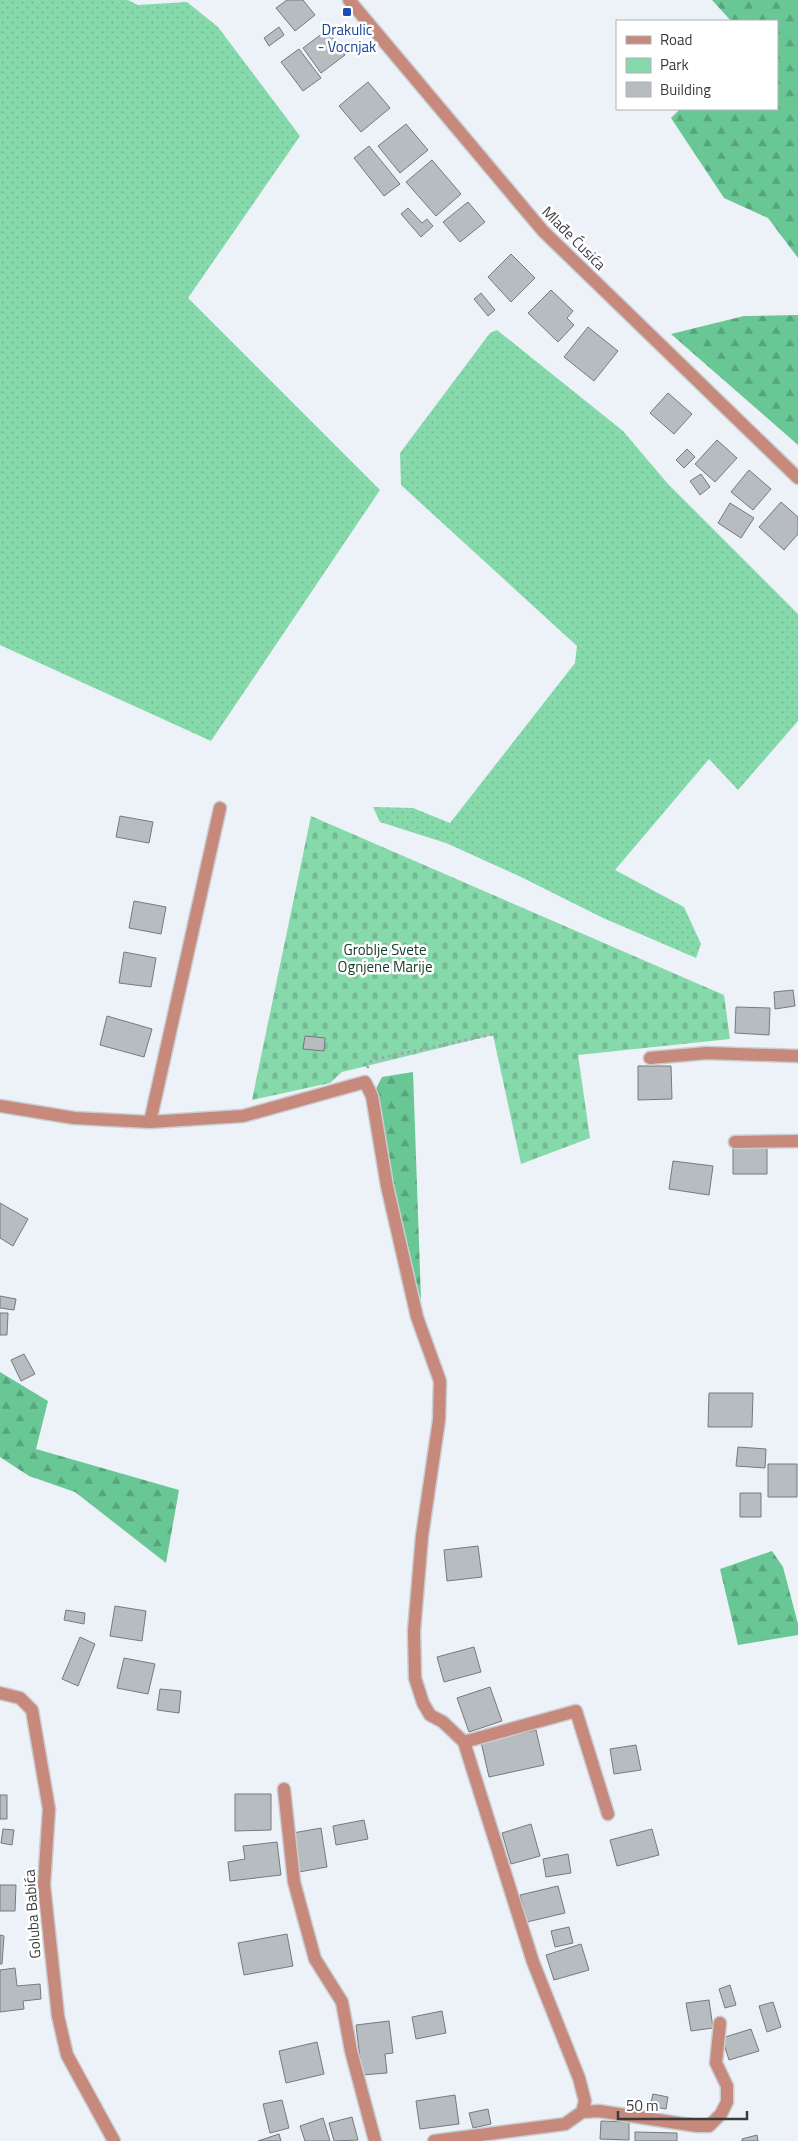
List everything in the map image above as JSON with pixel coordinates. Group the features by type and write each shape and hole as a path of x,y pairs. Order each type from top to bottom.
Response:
{"street":[{"name":"Mlađe Ćusića","path":"349,0 543,231 798,478"},
{"path":"150,1122 220,808"},
{"path":"650,1058 707,1053 798,1056"},
{"path":"0,1106 74,1118 150,1122 243,1116 366,1082 372,1096 388,1186 417,1317 440,1381 439,1420 422,1536 414,1631 415,1678 423,1702 430,1715 443,1722 464,1742 533,1962 579,2078 585,2101 582,2112"},
{"path":"735,1142 798,1141"},
{"name":"Goluba Babića","path":"0,1693 20,1698 32,1710 49,1809 44,1885 58,2016 66,2055 114,2141"},
{"path":"464,1742 576,1711 608,1814"},
{"path":"284,1789 294,1882 315,1959 342,2002 351,2051 375,2141"},
{"path":"434,2141 565,2124 582,2112 600,2111 697,2126 709,2126 721,2114 727,2102 727,2086 716,2062 720,2024"}],"path":[{"path":"356,1084 372,1060 494,1034"}],"green space":[{"path":"0,0 128,0 138,5 187,2 218,27 300,136 188,298 380,490 211,741 0,645"},
{"path":"712,0 798,0 798,258 768,218 724,198 671,118 679,110 778,110 778,20 730,20"},
{"path":"798,315 798,445 671,334 744,316"},
{"path":"497,330 623,431 668,484 798,614 798,721 738,790 709,759 615,870 684,907 701,944 696,958 603,918 521,877 446,843 380,822 373,807 413,808 450,823 575,663 577,646 401,485 400,453 490,333"},
{"name":"Groblje Svete Ognjene Marije","path":"311,816 724,995 730,1039 578,1055 590,1138 521,1164 493,1035 342,1072 330,1083 252,1100"},
{"path":"413,1072 421,1300 399,1236 372,1096 382,1077"},
{"path":"0,1372 48,1401 36,1449 179,1490 166,1563 75,1492 29,1476 0,1457"},
{"path":"772,1551 783,1567 798,1624 798,1635 738,1645 720,1569"}],"building":[{"path":"287,0 303,0 315,15 295,31 276,8"},
{"path":"279,27 284,35 269,46 264,38"},
{"path":"327,30 345,55 321,73 303,48"},
{"path":"299,49 321,78 303,91 281,62"},
{"path":"368,82 390,108 361,132 339,106"},
{"path":"406,124 428,150 400,173 378,146"},
{"path":"369,146 400,184 384,196 354,158"},
{"path":"432,160 461,194 436,216 406,182"},
{"path":"468,202 485,222 460,242 443,222"},
{"path":"408,208 422,223 427,219 433,226 421,237 401,214"},
{"path":"511,254 535,278 511,302 488,277"},
{"path":"551,290 573,311 567,318 574,325 558,342 528,313"},
{"path":"481,293 495,310 488,316 474,299"},
{"path":"588,327 618,351 594,381 564,357"},
{"path":"668,393 692,414 674,434 650,413"},
{"path":"717,440 737,458 715,482 695,464"},
{"path":"687,449 695,457 684,468 676,460"},
{"path":"749,470 771,489 753,510 731,492"},
{"path":"701,474 710,487 700,495 690,481"},
{"path":"781,502 798,517 798,534 784,550 759,527"},
{"path":"730,503 754,518 741,538 718,523"},
{"path":"120,816 153,822 149,843 116,837"},
{"path":"134,901 166,907 161,934 129,928"},
{"path":"124,952 156,958 151,987 119,983"},
{"path":"793,990 795,1006 775,1009 774,992"},
{"path":"736,1007 770,1008 769,1035 735,1033"},
{"path":"107,1016 152,1029 144,1057 100,1045"},
{"path":"305,1036 325,1038 324,1051 303,1049"},
{"path":"638,1066 671,1066 672,1099 638,1100"},
{"path":"733,1146 767,1146 767,1174 733,1174"},
{"path":"673,1161 713,1166 709,1195 669,1189"},
{"path":"0,1203 28,1219 13,1246 0,1238"},
{"path":"0,1296 16,1299 14,1310 0,1308"},
{"path":"0,1313 8,1313 7,1335 0,1335"},
{"path":"24,1354 35,1374 21,1381 11,1360"},
{"path":"709,1393 753,1393 752,1427 708,1427"},
{"path":"738,1447 766,1449 765,1468 736,1466"},
{"path":"768,1464 797,1464 797,1497 768,1497"},
{"path":"740,1493 761,1493 761,1517 740,1517"},
{"path":"478,1546 482,1577 447,1581 444,1550"},
{"path":"115,1606 146,1611 142,1641 110,1636"},
{"path":"66,1610 85,1613 84,1624 64,1620"},
{"path":"80,1637 95,1644 78,1686 62,1679"},
{"path":"474,1647 481,1672 444,1682 437,1657"},
{"path":"124,1658 155,1664 148,1694 117,1688"},
{"path":"490,1687 502,1721 469,1732 457,1698"},
{"path":"160,1689 181,1691 179,1713 157,1710"},
{"path":"536,1730 544,1765 489,1777 481,1742"},
{"path":"636,1745 641,1770 614,1774 610,1749"},
{"path":"235,1794 271,1794 271,1830 235,1831"},
{"path":"0,1795 7,1795 7,1819 0,1819"},
{"path":"364,1820 368,1839 336,1845 333,1826"},
{"path":"531,1824 540,1856 511,1864 502,1833"},
{"path":"321,1828 327,1867 299,1872 293,1833"},
{"path":"3,1829 14,1830 12,1845 1,1843"},
{"path":"652,1829 659,1855 617,1866 610,1840"},
{"path":"277,1842 281,1875 230,1881 228,1862 245,1859 243,1846"},
{"path":"568,1854 571,1873 546,1877 543,1859"},
{"path":"0,1885 16,1885 15,1911 0,1911"},
{"path":"558,1886 565,1913 527,1922 520,1895"},
{"path":"569,1927 573,1943 555,1947 551,1931"},
{"path":"287,1934 293,1966 244,1975 238,1943"},
{"path":"0,1935 4,1936 2,1964 0,1964"},
{"path":"581,1944 589,1970 554,1980 546,1955"},
{"path":"15,1968 17,1986 40,1984 41,1999 23,2001 24,2009 0,2012 0,1970"},
{"path":"730,1985 736,2005 725,2008 719,1989"},
{"path":"709,2000 713,2028 691,2031 686,2003"},
{"path":"773,2002 781,2027 767,2032 759,2006"},
{"path":"442,2011 446,2033 416,2039 412,2017"},
{"path":"389,2021 393,2053 385,2054 387,2073 362,2075 356,2025"},
{"path":"751,2029 759,2051 729,2060 722,2038"},
{"path":"317,2042 324,2074 286,2083 279,2051"},
{"path":"653,2094 668,2097 666,2109 650,2106"},
{"path":"455,2095 459,2124 420,2129 416,2101"},
{"path":"282,2100 289,2128 270,2133 263,2104"},
{"path":"488,2109 491,2124 473,2128 469,2113"},
{"path":"352,2117 358,2140 334,2141 329,2123"},
{"path":"323,2118 330,2141 305,2141 300,2126"},
{"path":"601,2121 629,2122 629,2140 600,2139"},
{"path":"635,2132 677,2133 677,2141 635,2141"},
{"path":"279,2134 281,2141 258,2141"},
{"path":"757,2135 758,2141 742,2141 742,2139"}],"place":[{"name":"Drakulic - Vocnjak","path":"347,12"}]}
